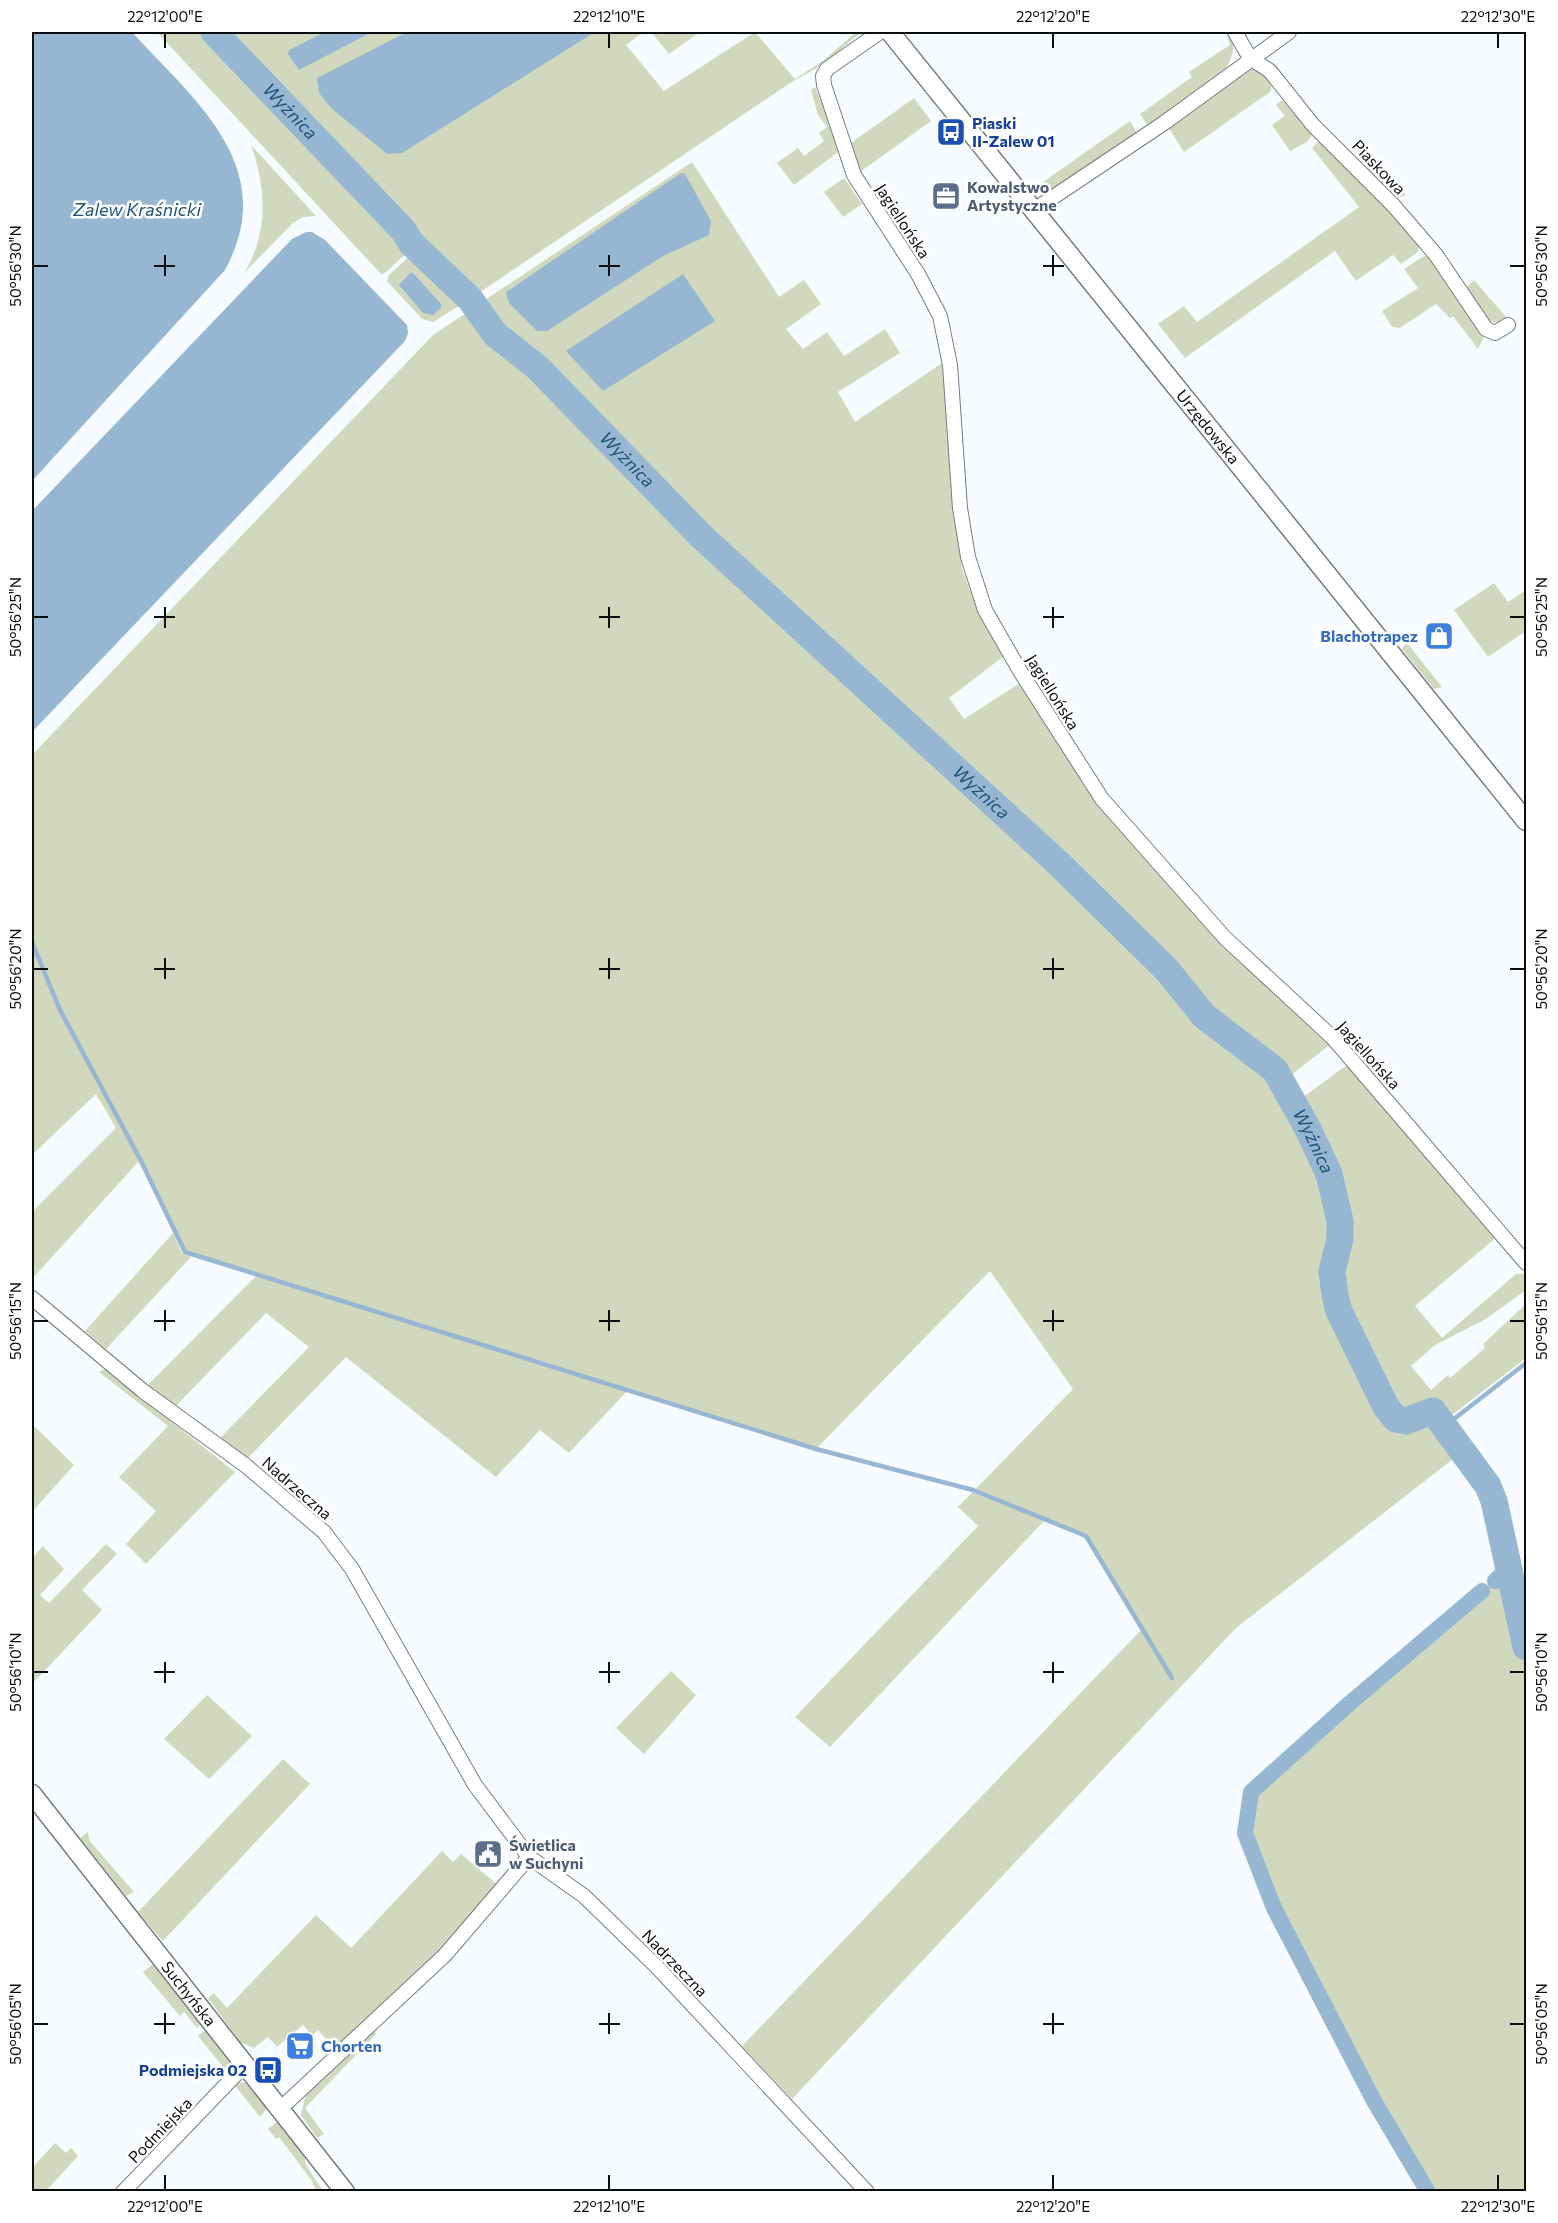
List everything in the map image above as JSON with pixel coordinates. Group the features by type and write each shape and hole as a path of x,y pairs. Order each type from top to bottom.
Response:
{"street":[{"name":"Jagiellońska","path":"880,32 827,69 823,76 824,86 854,175 918,274 944,326 950,365 962,520 973,576 985,610 1020,671 1102,799 1225,938 1332,1037 1527,1263"},
{"name":"Urzędowska","path":"890,32 1527,821"},
{"name":"Piaskowa","path":"1235,32 1250,58 1270,71 1313,125 1394,206 1436,255 1486,329 1492,332 1508,325"},
{"path":"1034,210 1164,123 1250,58 1289,32"},
{"name":"Nadrzeczna","path":"32,1298 143,1391 245,1465 324,1532 352,1569 475,1785 529,1857 584,1896 657,1966 867,2192"},
{"name":"Suchyńska","path":"32,1794 345,2192"},
{"path":"280,2109 445,1955 529,1857"},
{"name":"Podmiejska","path":"123,2192 245,2064"}],"green space":[{"path":"157,32 206,32 411,249 381,274"},
{"path":"218,32 644,32 626,45 664,91 755,32 795,79 824,60 856,32 860,33 824,64 790,83 470,299"},
{"path":"651,32 695,32 697,34 669,54"},
{"path":"1226,32 1231,32 1233,46 1226,68 1148,126 1140,114 1192,77 1189,72 1230,45"},
{"path":"1249,68 1260,72 1272,85 1270,92 1184,152 1169,128"},
{"path":"815,87 841,150 794,185 777,163 798,148 804,156 824,141 819,133 827,127 818,115 811,90"},
{"path":"914,98 931,121 860,172 851,143"},
{"path":"1282,100 1313,134 1307,142 1290,151 1272,125 1285,116 1276,105"},
{"path":"1130,121 1137,133 1058,188 1049,190 1043,182"},
{"path":"1320,140 1376,196 1419,246 1418,252 1401,264 1393,255 1356,281 1335,251 1185,358 1158,324 1184,306 1197,322 1359,207 1312,148"},
{"path":"251,145 316,216 303,217 293,223 244,273 258,242 262,210 260,177"},
{"path":"692,162 779,297 804,280 821,304 786,329 803,349 827,332 844,356 885,329 900,353 838,392 855,422 945,361 954,508 962,569 971,593 1004,656 949,698 964,719 1020,683 1086,785 1332,1043 1285,1080 1298,1101 1351,1062 1498,1236 1415,1306 1442,1338 1516,1274 1526,1274 1526,1290 1484,1320 1435,1345 1411,1366 1431,1390 1448,1375 1450,1378 1485,1348 1483,1344 1526,1304 1526,1358 1447,1419 1467,1448 1236,1628 792,2099 742,2046 1142,1629 1086,1536 1045,1520 830,1747 795,1717 978,1526 958,1507 1073,1389 990,1271 816,1449 628,1390 569,1453 540,1430 496,1477 346,1357 247,1459 217,1441 309,1347 266,1313 174,1408 146,1387 256,1276 185,1252 140,1160 32,1279 32,1212 116,1128 96,1094 32,1155 32,755 433,335 466,313 484,333 490,327 476,306"},
{"path":"1376,162 1406,195 1396,199 1367,167"},
{"path":"844,178 862,204 843,217 824,192"},
{"path":"415,251 419,255 419,262 459,306 433,322 422,319 387,281 388,276"},
{"path":"1424,256 1428,256 1485,335 1478,349 1453,316 1450,318 1436,304 1400,328 1392,327 1382,311 1418,288 1404,269"},
{"path":"1474,280 1506,317 1498,323 1489,321 1466,288"},
{"path":"1494,583 1508,602 1526,590 1526,631 1488,657 1454,610"},
{"path":"1406,643 1442,687 1434,689 1402,649"},
{"path":"173,1233 182,1253 191,1257 106,1349 85,1331"},
{"path":"105,1369 235,1472 146,1564 126,1544 156,1511 119,1477 168,1426 99,1372"},
{"path":"33,1425 74,1465 32,1512 32,1427"},
{"path":"106,1544 117,1554 82,1590 102,1610 32,1684 32,1558 43,1546 64,1569 40,1595 49,1603"},
{"path":"1505,1571 1526,1668 1526,2191 1428,2191 1374,2101 1274,1908 1245,1833 1251,1792 1350,1703"},
{"path":"671,1671 696,1695 644,1754 616,1728"},
{"path":"207,1695 252,1736 209,1779 164,1739"},
{"path":"283,1759 310,1784 163,1941 138,1912"},
{"path":"88,1832 89,1840 134,1892 126,1896 80,1838"},
{"path":"442,1851 453,1862 461,1854 499,1886 442,1952 332,2052 328,2050 332,2046 318,2030 312,2035 303,2025 277,2047 268,2037 254,2048 240,2042 208,1998 214,1993 227,2008 316,1915 351,1948"},
{"path":"152,1965 161,1971 201,2024 197,2028 184,2012 180,2016 143,1972"},
{"path":"206,2029 230,2059 228,2073 198,2036"},
{"path":"369,2031 377,2033 305,2108 324,2134 317,2138 301,2115 306,2094"},
{"path":"245,2082 268,2108 260,2117 235,2086 186,2136 234,2083"},
{"path":"278,2121 304,2155 306,2165 323,2191 316,2191 312,2181 279,2137 276,2139 268,2129"},
{"path":"55,2143 66,2153 71,2148 78,2156 46,2191 32,2191 32,2168"}],"water":[{"name":"Zalew Kraśnicki","path":"32,32 132,32 204,110 223,138 237,168 243,199 240,233 225,270 32,481"},
{"path":"325,32 372,32 299,70 288,54 289,50"},
{"path":"407,32 595,32 402,153 387,154 331,108 319,93 317,78"},
{"path":"681,173 685,174 711,221 709,235 663,256 547,331 537,331 509,303 506,292"},
{"path":"306,232 312,232 325,240 407,325 408,333 405,341 32,732 32,511 292,239"},
{"path":"410,273 413,273 441,304 441,308 433,315 423,313 399,285"},
{"path":"683,274 715,321 603,391 566,351"}],"waterway":[{"name":"Wyżnica","path":"214,32 403,230 412,244 470,299 495,334 538,368 701,536 1057,862 1167,970 1204,1016 1275,1070 1308,1129 1329,1174 1340,1221 1340,1239 1332,1271 1339,1311 1386,1407 1396,1419 1406,1421 1433,1411 1488,1486 1494,1501 1526,1647"},
{"path":"32,942 60,1010 140,1159 185,1252 816,1449 973,1490 1086,1536 1172,1678"},
{"path":"1445,1426 1526,1363"},
{"path":"1495,1581 1509,1567"},
{"path":"1428,2192 1374,2101 1274,1908 1245,1833 1251,1792 1350,1703 1482,1591"}],"place":[{"name":"Piaski II-Zalew 01","path":"951,132"},
{"name":"Kowalstwo Artystyczne","path":"946,196"},
{"name":"Blachotrapez","path":"1439,636"},
{"name":"Świetlica w Suchyni","path":"488,1854"},
{"name":"Chorten","path":"300,2046"},
{"name":"Podmiejska 02","path":"268,2070"}]}
